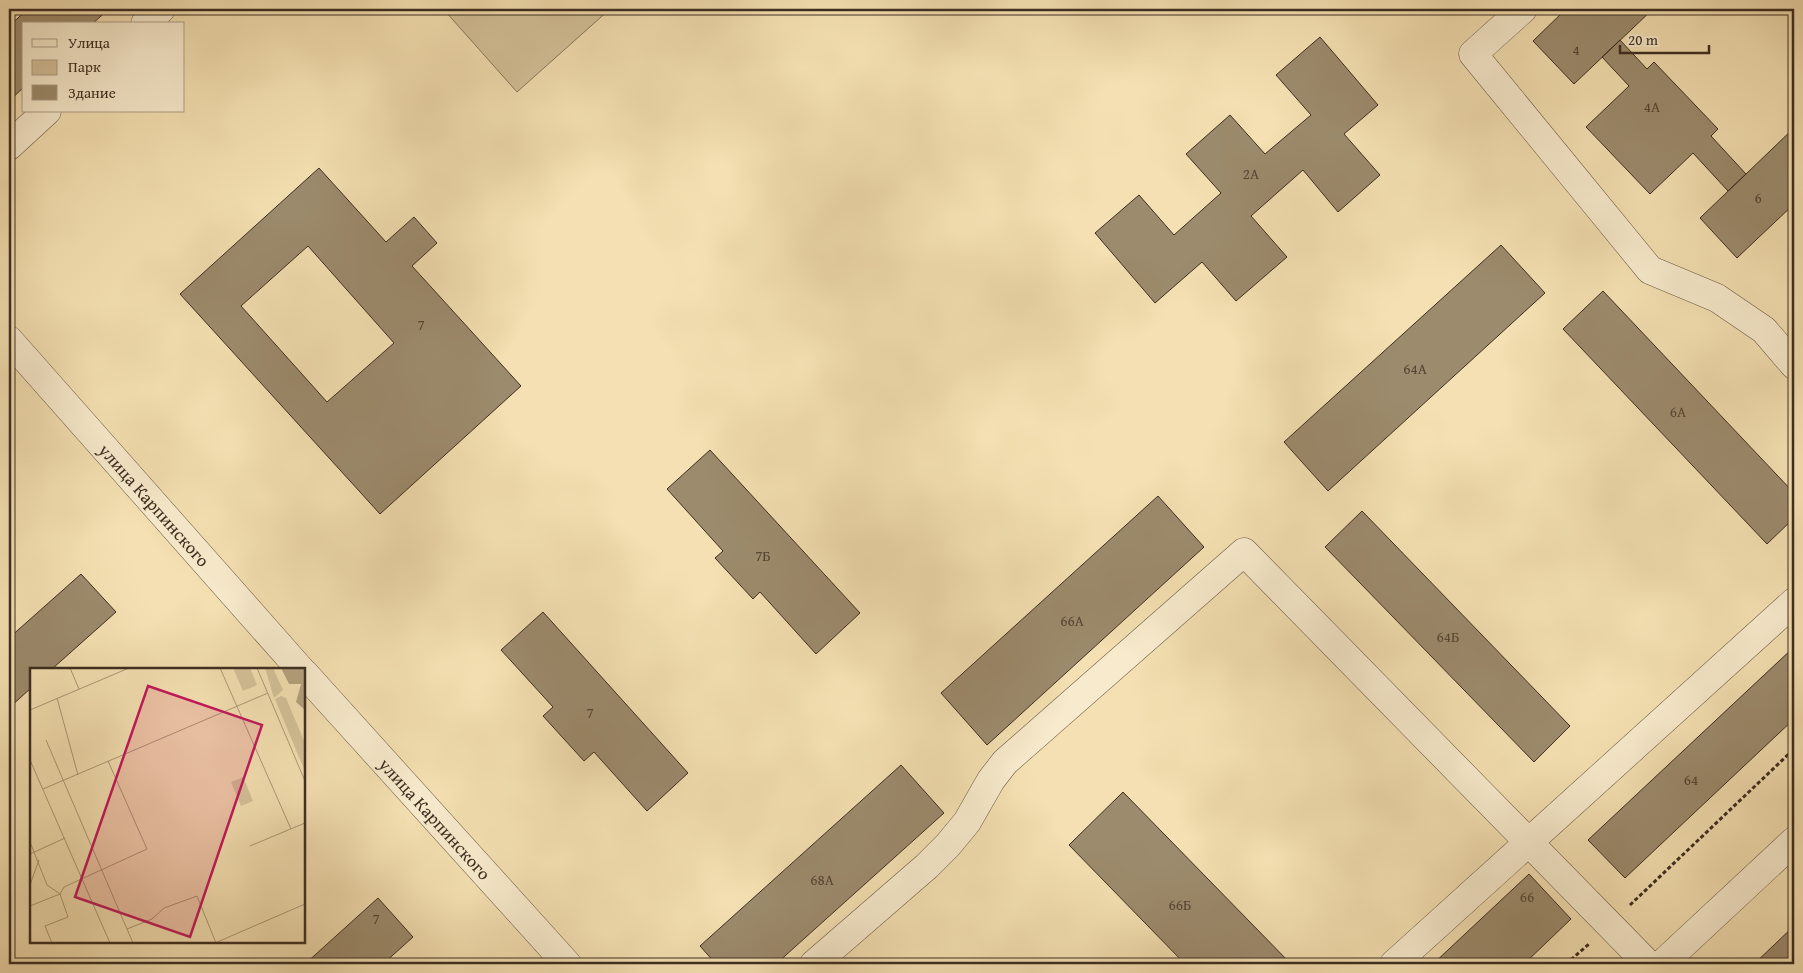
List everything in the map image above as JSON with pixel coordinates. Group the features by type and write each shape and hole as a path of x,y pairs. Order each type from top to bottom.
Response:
{"street":[{"path":"146,22 161,9"},
{"path":"1523,9 1473,54 1650,270 1717,298 1764,330 1794,365"},
{"path":"9,146 46,112"},
{"name":"улица Карпинского","path":"9,340 299,668"},
{"path":"814,964 927,866 948,845 967,822 990,780 1005,762 1244,552 1648,964"},
{"path":"1394,964 1794,602"},
{"name":"улица Карпинского","path":"305,674 567,964"},
{"path":"1662,964 1794,841"}],"path":[{"path":"1566,964 1610,925 1794,749"}],"green space":[{"path":"447,9 610,9 517,92 445,11"}],"building":[{"path":"28,9 109,9 94,22 22,22 22,89 9,101 9,26"},
{"path":"1566,9 1653,9 1574,84 1533,41"},
{"path":"1320,37 1378,105 1344,134 1380,175 1338,212 1303,170 1251,216 1287,257 1236,301 1202,262 1155,303 1095,233 1139,195 1174,235 1221,193 1186,154 1230,115 1265,154 1311,115 1276,75"},
{"path":"1620,40 1647,69 1654,62 1718,129 1711,136 1746,174 1728,191 1693,153 1650,194 1586,127 1629,86 1602,57"},
{"path":"1794,128 1794,204 1737,258 1700,218"},
{"path":"319,168 386,242 414,217 437,243 412,266 521,386 380,514 180,294","holes":["308,246 394,343 327,402 241,306"]},
{"path":"1501,245 1545,293 1328,491 1284,442"},
{"path":"1603,291 1794,493 1794,518 1767,544 1563,329"},
{"path":"710,450 860,613 816,654 760,592 753,599 715,558 723,551 667,489"},
{"path":"1158,496 1204,547 987,745 941,693"},
{"path":"1362,511 1570,726 1534,762 1325,547"},
{"path":"81,574 116,612 53,668 30,668 30,689 9,708 9,638"},
{"path":"543,612 688,773 647,811 594,752 584,761 543,716 553,707 501,650"},
{"path":"1794,647 1794,719 1625,878 1588,840"},
{"path":"901,765 944,813 776,964 716,964 700,946"},
{"path":"1123,792 1291,964 1185,964 1069,845"},
{"path":"1529,874 1571,919 1524,964 1433,964"},
{"path":"378,898 413,937 383,964 305,964"},
{"path":"1794,926 1794,964 1754,964"}]}
